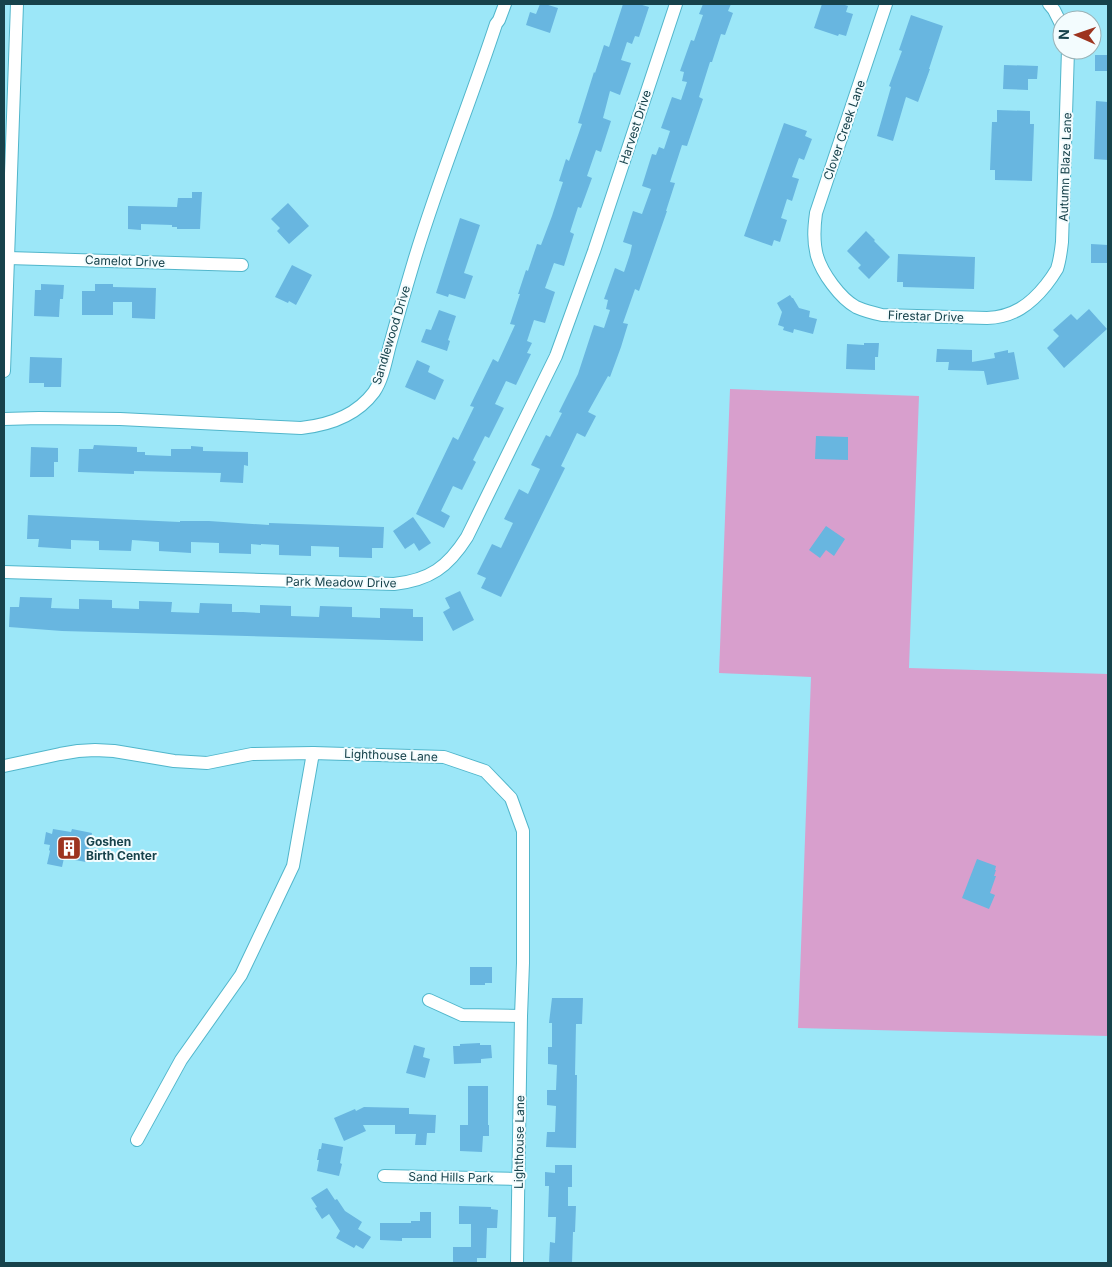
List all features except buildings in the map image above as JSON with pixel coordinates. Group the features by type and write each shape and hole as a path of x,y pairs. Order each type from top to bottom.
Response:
{"street":[{"path":"4,371 16,4"},
{"name":"Sandlewood Drive","path":"4,419 120,418 301,428 313,427 334,421 362,405 374,391 382,374 432,206 496,24 505,4"},
{"name":"Harvest Drive","path":"594,251 676,4"},
{"name":"Clover Creek Lane","path":"817,257 814,243 816,213 886,4"},
{"name":"Autumn Blaze Lane","path":"1048,282 1056,270 1062,242 1068,60"},
{"name":"Park Meadow Drive","path":"4,572 378,584 408,582 432,574 449,561 467,537 556,356 594,251"},
{"name":"Firestar Drive","path":"817,257 834,288 842,296 855,306 882,315 1000,318 1025,306 1038,295 1048,282"},
{"name":"Camelot Drive","path":"8,258 242,265"},
{"name":"Lighthouse Lane","path":"4,766 78,750 114,751 174,761 207,763 252,754 312,753 444,757 485,771 511,798 523,831 523,963 517,1263"},
{"path":"137,1140 181,1060 241,975 293,866 312,753"},
{"path":"429,1000 462,1015 521,1016"},
{"name":"Sand Hills Park","path":"384,1176 518,1179"}],"shaded area":[{"path":"730,389 919,396 909,668 1108,674 1108,1036 798,1028 811,677 719,673"}],"place":[{"name":"Goshen Birth Center","path":"69,848"}]}
